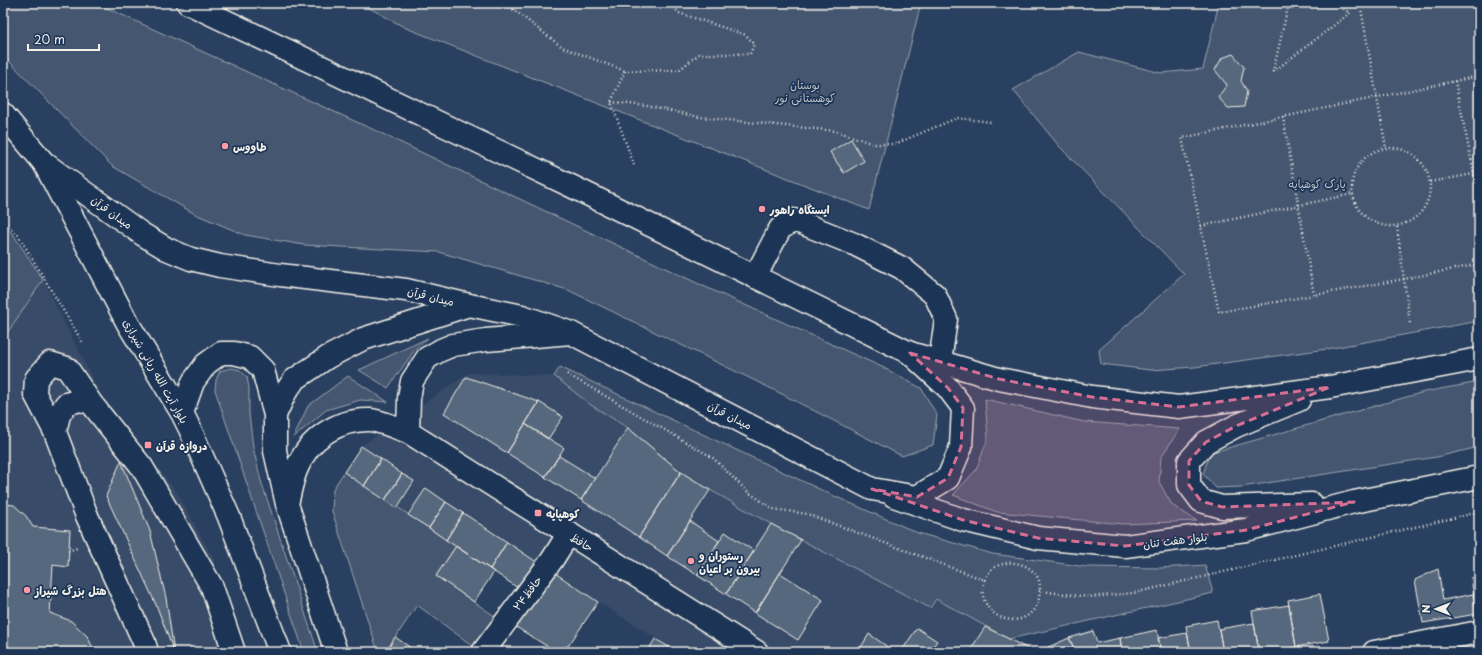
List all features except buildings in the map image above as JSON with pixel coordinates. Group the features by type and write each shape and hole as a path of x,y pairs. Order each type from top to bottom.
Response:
{"main road":[{"path":"188,3 564,183 910,353 998,379 1092,397 1179,407 1330,387 1479,359"},
{"name":"میدان قرآن","path":"3,114 44,163 142,234 167,249 191,259 220,266 280,275 406,290 522,316 571,333 872,489"},
{"name":"بلوار آیت الله ربانی شیرازی","path":"44,163 127,322 182,413 229,517 280,652"},
{"path":"755,277 780,229 794,220 854,244 902,268 935,295 946,319 940,362"},
{"path":"275,415 285,393 294,380 328,357 363,339 469,305"},
{"path":"408,432 409,398 412,381 428,358 440,350 453,345 486,340 571,333"},
{"path":"182,413 193,382 206,364 221,353 234,353 250,357 263,370 275,415 275,451 287,504 336,652"},
{"path":"872,489 917,497 948,478 961,447 963,408 948,388 910,353"},
{"path":"146,652 144,642 87,516 55,432 35,394 36,379 50,363 67,368 91,403 142,467 212,587 234,652"},
{"path":"1330,387 1236,426 1206,442 1189,461 1189,485 1201,501 1222,507 1354,502"},
{"path":"55,432 58,416 66,404 80,400 91,403"},
{"name":"حافظ","path":"287,504 297,468 308,447 327,430 351,421 371,420 408,432 757,652"},
{"name":"بلوار هفت تنان","path":"872,489 962,520 1038,538 1126,546 1246,530 1354,502 1479,477"},
{"name":"حافظ۲۴","path":"484,652 552,560 569,533"},
{"path":"1374,652 1413,648 1479,632"}],"path":[{"path":"502,3 514,10 562,47 625,71 679,70 699,54 750,54 754,44 746,36 679,13 670,3"},
{"path":"514,10 515,3"},
{"path":"1289,3 1273,72 1350,13 1334,3"},
{"path":"1360,3 1386,148"},
{"path":"625,71 611,102 634,165"},
{"path":"1479,76 1182,138 1219,312 1479,264"},
{"path":"1455,81 1479,198"},
{"path":"611,102 647,106 699,117 836,131 874,144 894,144 957,118 991,122"},
{"path":"1283,117 1314,295"},
{"path":"1386,148 1400,148 1412,154 1422,163 1429,175 1431,188 1428,202 1421,213 1410,222 1397,226 1385,226 1373,223 1363,216 1356,205 1352,194 1352,181 1356,170 1363,160 1373,152 1386,148"},
{"path":"1430,182 1479,174"},
{"path":"1201,226 1352,194"},
{"path":"3,221 18,235 83,343"},
{"path":"1397,226 1410,324"},
{"path":"985,580 991,570 1004,563 1021,563 1032,570 1038,580 1040,591"}],"highlighted area":[{"path":"910,353 999,379 1092,397 1179,407 1330,387 1236,426 1206,442 1189,461 1189,485 1201,501 1222,507 1354,502 1246,530 1125,546 1038,538 963,520 872,489 917,497 948,478 961,447 963,408 948,388"}],"shaded area":[{"path":"43,280 100,393 178,494 213,558 245,652 3,652 3,339"},
{"path":"469,373 554,376 591,405 628,428 681,472 710,490 771,524 930,607 936,599 1034,652 678,652 598,602 518,588 344,472 361,446"}],"green space":[{"path":"3,3 96,3 372,129 701,285 884,368 921,388 937,415 933,445 902,456 774,390 568,290 439,252 304,245 245,235 195,214 112,166 3,55"},
{"name":"بوستان کوهستانی نور","path":"360,3 921,3 869,210 406,28"},
{"name":"پارک کوهپایه","path":"1219,3 1479,3 1479,321 1327,349 1195,367 1150,370 1101,364 1099,350 1184,274 1059,146 1013,90 1079,52 1161,73 1203,69"},
{"path":"3,224 13,234 43,280 3,339"},
{"path":"428,338 416,348 388,388 359,370"},
{"path":"560,367 834,496 918,533 993,554 1087,567 1161,568 1205,565 1213,593 1009,639 936,599 930,608 710,490 681,472 628,428 591,405 554,376"},
{"path":"231,368 240,370 247,377 253,447 261,481 318,652 304,652 215,390 216,380 220,371"},
{"path":"348,376 388,402 360,400 326,410 293,438 308,406"},
{"path":"1479,382 1479,447 1437,457 1241,487 1216,488 1203,474 1210,453 1424,392"},
{"path":"985,399 1084,422 1180,429 1161,457 1159,482 1172,505 1197,521 1123,524 997,512 953,495 976,470 988,438"},
{"path":"344,472 456,546 436,576 496,617 473,646 417,605 386,652 378,652 332,511 333,489"}],"place":[{"name":"طاووس","path":"225,146"},
{"name":"ایستگاه راهور","path":"762,209"},
{"name":"دروازه قرآن","path":"148,445"},
{"name":"کوهپایه","path":"538,513"},
{"name":"رستوران و بیرون بر اعيان","path":"691,561"},
{"name":"هتل بزرگ شیراز","path":"27,590"}]}
